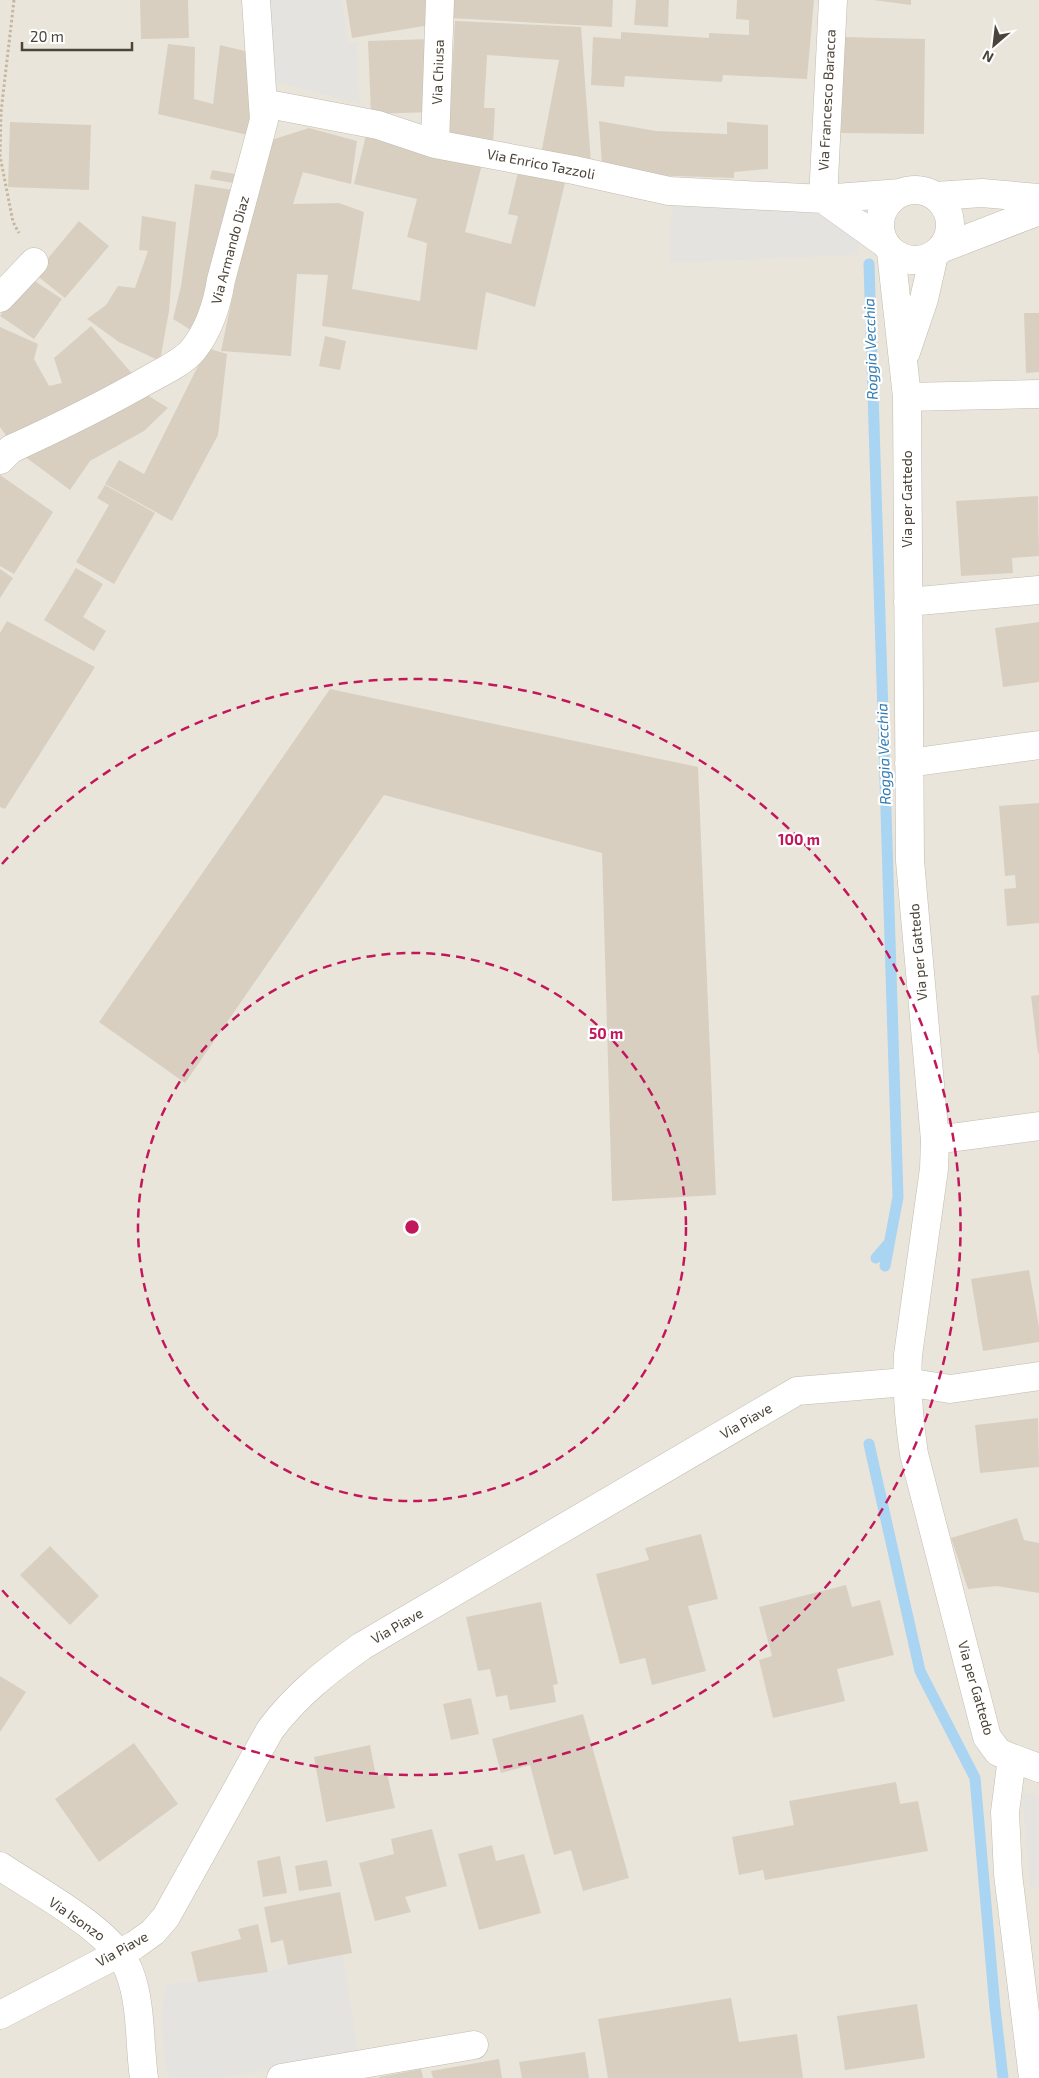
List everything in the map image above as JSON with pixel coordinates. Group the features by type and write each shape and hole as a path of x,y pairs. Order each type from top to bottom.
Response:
{"street":[{"name":"Via Armando Diaz","path":"4,447 105,405 169,368 192,352 217,305 223,270 264,120 256,0"},
{"name":"Via Chiusa","path":"435,144 440,0"},
{"name":"Via Francesco Baracca","path":"822,200 833,0"},
{"name":"Via Enrico Tazzoli","path":"263,103 378,125 435,144 574,170 669,191 822,200 901,193"},
{"path":"887,247 880,220 890,199 912,190 924,191 935,196 949,214 951,226 938,252"},
{"path":"935,196 982,193 1039,198"},
{"path":"822,200 900,258 912,261 923,260 938,252 1039,211"},
{"name":"Via per Gattedo","path":"887,247 907,397 910,861 935,1140 934,1169 908,1355 906,1382 914,1454 987,1737 998,1752 1039,1768"},
{"name":"Via per Gattedo","path":"903,361 938,252"},
{"path":"0,298 34,262"},
{"path":"907,397 1039,394"},
{"path":"908,602 1039,590"},
{"path":"909,763 1039,745"},
{"path":"935,1140 1039,1126"},
{"path":"906,1382 950,1389 1039,1376"},
{"name":"Via Piave","path":"0,2015 135,1945 153,1932 166,1917 270,1730 299,1694 328,1670 362,1646 797,1391 906,1382"},
{"path":"1012,1758 1005,1812 1008,1874 1033,2078"},
{"name":"Via Isonzo","path":"0,1866 103,1934 119,1952 129,1971 135,1992 144,2078"},
{"path":"281,2078 474,2045"}],"path":[{"path":"14,0 0,112 0,156 13,222 34,262"}],"shaded area":[{"path":"0,0 1039,0 1039,2078 0,2078"},
{"path":"264,0 342,0 348,42 357,42 360,104 268,80"},
{"path":"784,191 863,220 857,255 669,263 672,199"},
{"path":"1022,1792 1039,1796 1039,1888 1030,1887"},
{"path":"343,1955 358,2055 220,2078 169,2078 164,2055 162,2027 162,2007 167,1984 268,1972 288,1965"}],"building":[{"path":"140,0 188,0 189,38 141,39"},
{"path":"346,0 426,0 430,25 352,38"},
{"path":"450,0 613,0 612,27 449,18"},
{"path":"636,0 669,0 668,27 634,25"},
{"path":"737,0 814,0 807,79 723,75 722,82 625,76 624,87 591,85 593,37 621,39 621,32 709,38 709,33 749,35 749,20 736,19"},
{"path":"873,0 911,0 911,5"},
{"path":"455,21 581,27 591,163 541,154 559,60 487,55 484,108 495,108 493,147 448,145"},
{"path":"842,37 925,39 924,134 841,133"},
{"path":"429,39 432,112 371,114 368,41"},
{"path":"168,44 195,47 194,99 213,104 220,45 253,53 254,110 248,135 158,114"},
{"path":"599,121 656,131 727,134 727,122 768,125 768,169 734,172 734,178 646,175 602,165"},
{"path":"10,122 91,125 89,190 8,187"},
{"path":"309,128 357,141 351,184 303,172 293,204 339,203 364,212 352,289 420,301 427,243 407,237 417,199 354,184 366,135 482,164 465,232 511,244 518,216 508,214 518,172 565,183 535,307 486,292 477,350 322,326 328,275 297,274 291,356 221,351 265,142"},
{"path":"212,170 235,174 233,183 210,179"},
{"path":"195,184 233,190 199,335 173,319 181,286"},
{"path":"142,216 176,222 169,311 160,361 119,342 87,319 106,305 118,286 135,288 148,251 139,250"},
{"path":"79,221 109,246 65,298 35,274"},
{"path":"27,276 62,299 34,339 0,316"},
{"path":"1024,313 1039,313 1039,372 1026,373"},
{"path":"91,326 135,377 9,440 0,427 0,327 38,344 34,359 49,386 62,383 54,358"},
{"path":"325,336 346,341 340,370 319,366"},
{"path":"207,348 227,354 218,435 172,521 105,484 119,460 144,474"},
{"path":"139,390 168,408 144,431 90,461 70,490 24,456"},
{"path":"0,475 53,512 14,574 0,566"},
{"path":"105,485 155,513 114,584 76,562 109,505 97,498"},
{"path":"1038,496 1039,556 1012,558 1013,573 961,576 956,501"},
{"path":"76,568 103,584 83,617 106,631 94,651 44,620"},
{"path":"0,569 13,578 0,598"},
{"path":"7,621 95,667 5,809 0,807 0,633"},
{"path":"1039,622 1039,682 1003,687 995,628"},
{"path":"330,689 698,767 716,1195 612,1201 602,853 384,795 185,1083 99,1022"},
{"path":"1039,803 1039,923 1007,926 1004,889 1016,888 1015,875 1005,876 999,806"},
{"path":"1039,995 1039,1053 1038,1053 1031,996"},
{"path":"1029,1270 1039,1327 1039,1342 983,1351 971,1279"},
{"path":"1038,1418 1039,1467 980,1473 975,1425"},
{"path":"1017,1518 1024,1540 1039,1543 1039,1593 997,1586 968,1589 951,1538"},
{"path":"701,1534 718,1599 688,1606 706,1671 652,1685 645,1658 620,1664 596,1574 649,1560 645,1548"},
{"path":"50,1546 99,1596 70,1625 20,1575"},
{"path":"846,1585 852,1607 880,1600 894,1655 837,1669 845,1701 773,1718 759,1660 772,1656 759,1607"},
{"path":"541,1602 558,1684 553,1685 556,1702 510,1710 507,1695 496,1697 490,1669 478,1671 466,1617"},
{"path":"0,1676 26,1692 0,1732"},
{"path":"471,1698 479,1734 451,1740 443,1704"},
{"path":"583,1714 629,1878 583,1891 571,1850 554,1855 530,1765 501,1773 492,1739"},
{"path":"134,1743 178,1804 99,1862 55,1799"},
{"path":"370,1745 376,1776 387,1773 395,1808 326,1822 314,1757"},
{"path":"896,1782 900,1804 918,1801 928,1851 765,1880 763,1870 739,1875 732,1837 794,1825 789,1801"},
{"path":"432,1829 447,1886 405,1897 411,1912 375,1921 359,1863 394,1854 391,1839"},
{"path":"492,1845 496,1861 524,1854 541,1913 479,1930 458,1854"},
{"path":"280,1856 287,1893 263,1897 257,1861"},
{"path":"327,1860 332,1886 299,1891 295,1866"},
{"path":"340,1892 352,1953 288,1965 283,1940 271,1943 264,1907"},
{"path":"258,1924 268,1972 198,1982 191,1952 241,1939 238,1929"},
{"path":"731,1998 739,2042 797,2034 803,2078 608,2078 598,2019"},
{"path":"917,2004 925,2058 845,2070 837,2016"},
{"path":"585,2052 589,2078 522,2078 519,2062"},
{"path":"499,2059 502,2078 433,2078 431,2071"},
{"path":"421,2069 423,2078 379,2078 379,2077"}],"waterway":[{"name":"Roggia Vecchia","path":"869,264 898,1197 885,1266"},
{"path":"876,1258 888,1244"},
{"path":"869,1444 920,1671 975,1778 1003,2078"}]}
